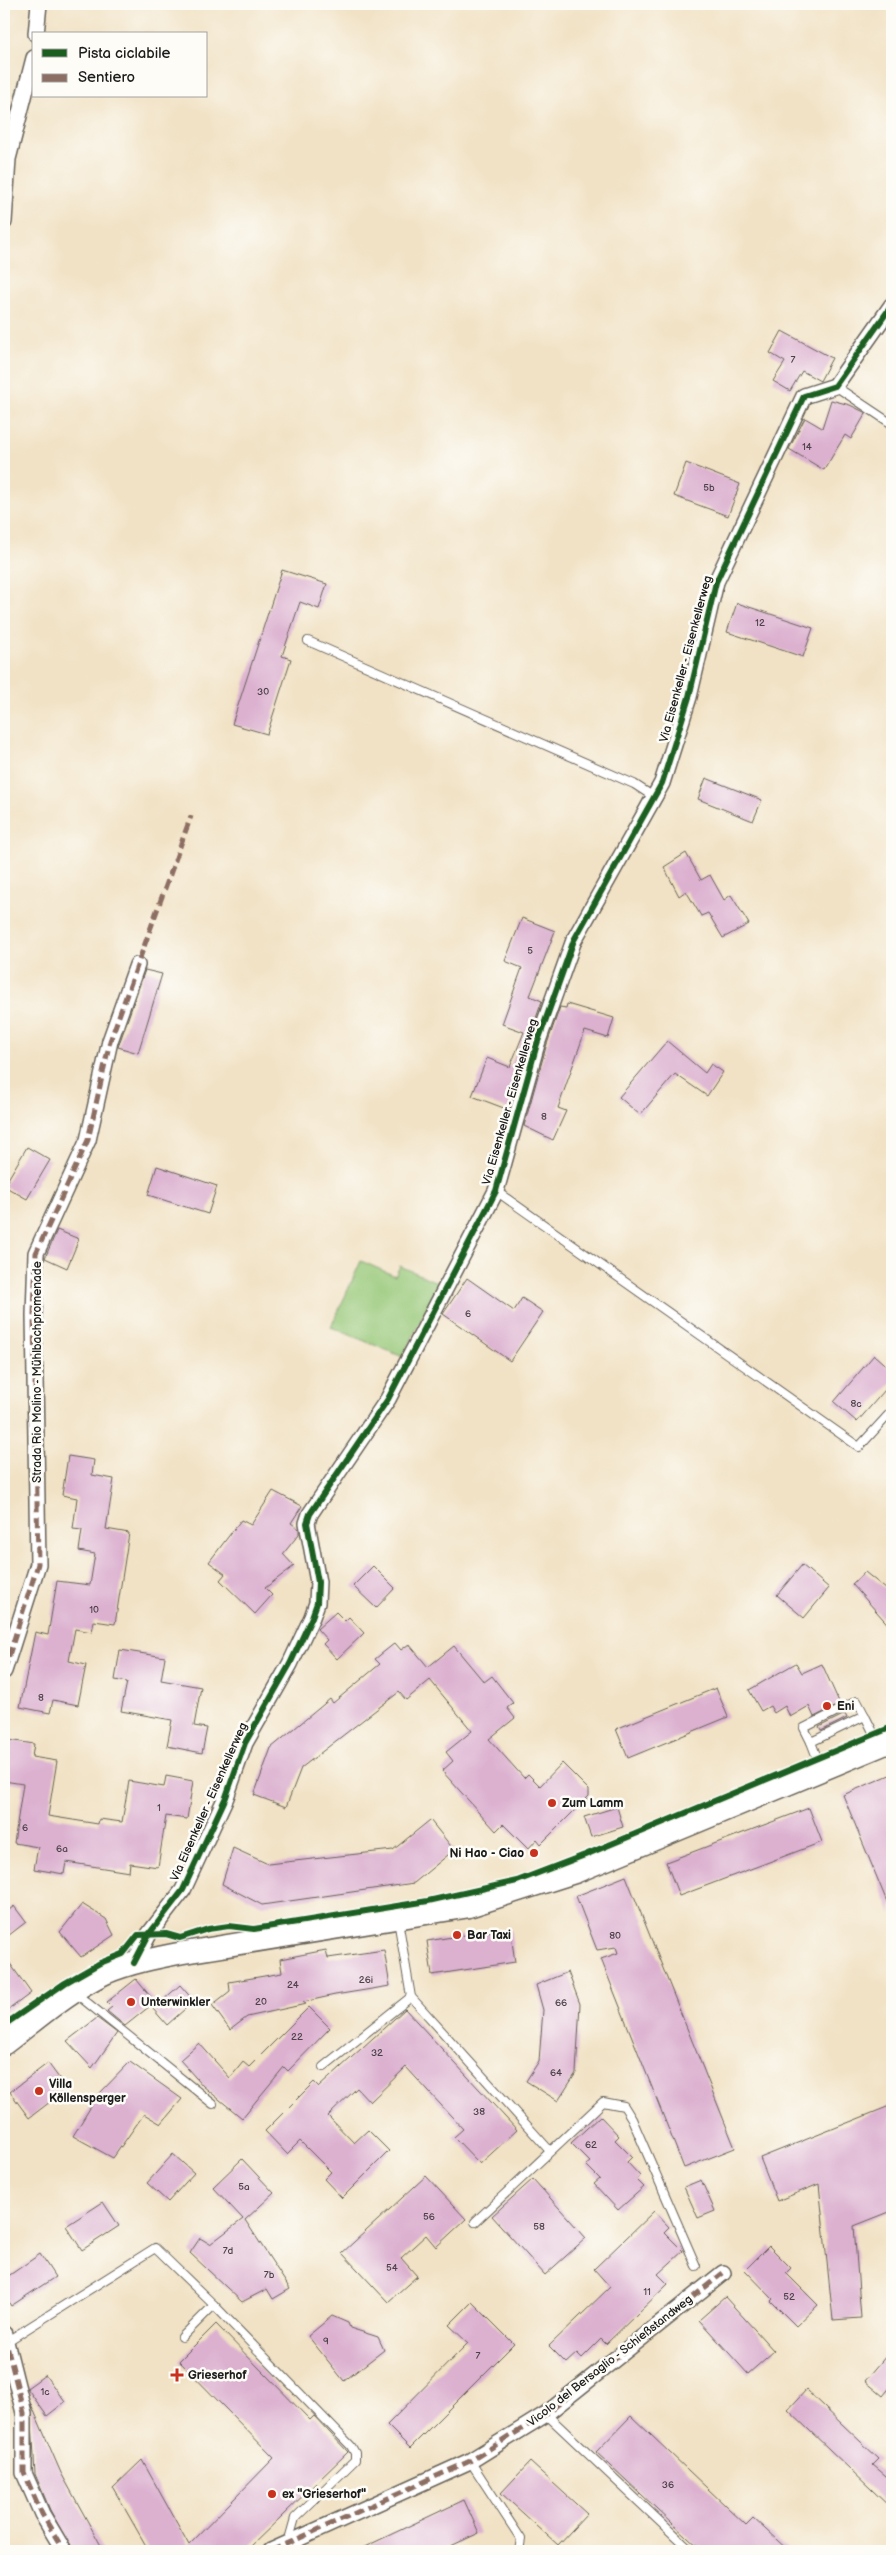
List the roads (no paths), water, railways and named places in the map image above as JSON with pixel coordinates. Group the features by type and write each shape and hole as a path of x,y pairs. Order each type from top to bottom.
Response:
{"main road":[{"path":"4,2044 74,1992 105,1974 134,1963 181,1953 467,1907 576,1872 886,1743"}],"street":[{"path":"36,32 39,4"},
{"path":"4,222 8,159 32,66"},
{"path":"835,386 892,305"},
{"name":"Via Eisenkeller - Eisenkellerweg","path":"134,1963 149,1934 183,1890 226,1797 245,1743 290,1664 312,1617 319,1592 317,1568 307,1523 310,1514 388,1399 496,1191 537,1044 574,940 662,783 690,697 716,582 804,396 835,386"},
{"name":"Strada Rio Molino - Mühlbachpromenade","path":"4,1671 38,1564 34,1315 36,1253 88,1140 110,1041 137,965"},
{"name":"Vicolo del Bersaglio - Schießstandweg","path":"270,2551 470,2461 546,2414 723,2273"},
{"path":"5,2338 24,2413 24,2473 42,2514 64,2551"}],"lane":[{"path":"835,386 892,424"},
{"path":"308,641 634,784 654,797"},
{"name":"Via Eisenkeller - Eisenkellerweg","path":"496,1191 859,1447 892,1411"},
{"path":"821,1769 804,1728 857,1701 864,1716 886,1743"},
{"path":"811,1742 864,1716"},
{"path":"398,1918 411,1997 550,2151"},
{"path":"74,1992 212,2104"},
{"path":"323,2067 411,1997"},
{"path":"475,2222 603,2102 624,2106 632,2119 696,2266"},
{"path":"5,2338 155,2248 214,2305 351,2446 355,2453 354,2460 295,2518 288,2543"},
{"path":"182,2337 214,2305"},
{"path":"546,2414 691,2551"},
{"path":"470,2461 521,2539 519,2551"}],"place":[{"name":"Eni","path":"827,1706"},
{"name":"Zum Lamm","path":"552,1803"},
{"name":"Ni Hao - Ciao","path":"534,1853"},
{"name":"Bar Taxi","path":"457,1935"},
{"name":"Unterwinkler","path":"131,2002"},
{"name":"Villa Köllensperger","path":"39,2091"},
{"name":"Grieserhof","path":"177,2375"},
{"name":"ex \"Grieserhof\"","path":"272,2494"}]}
